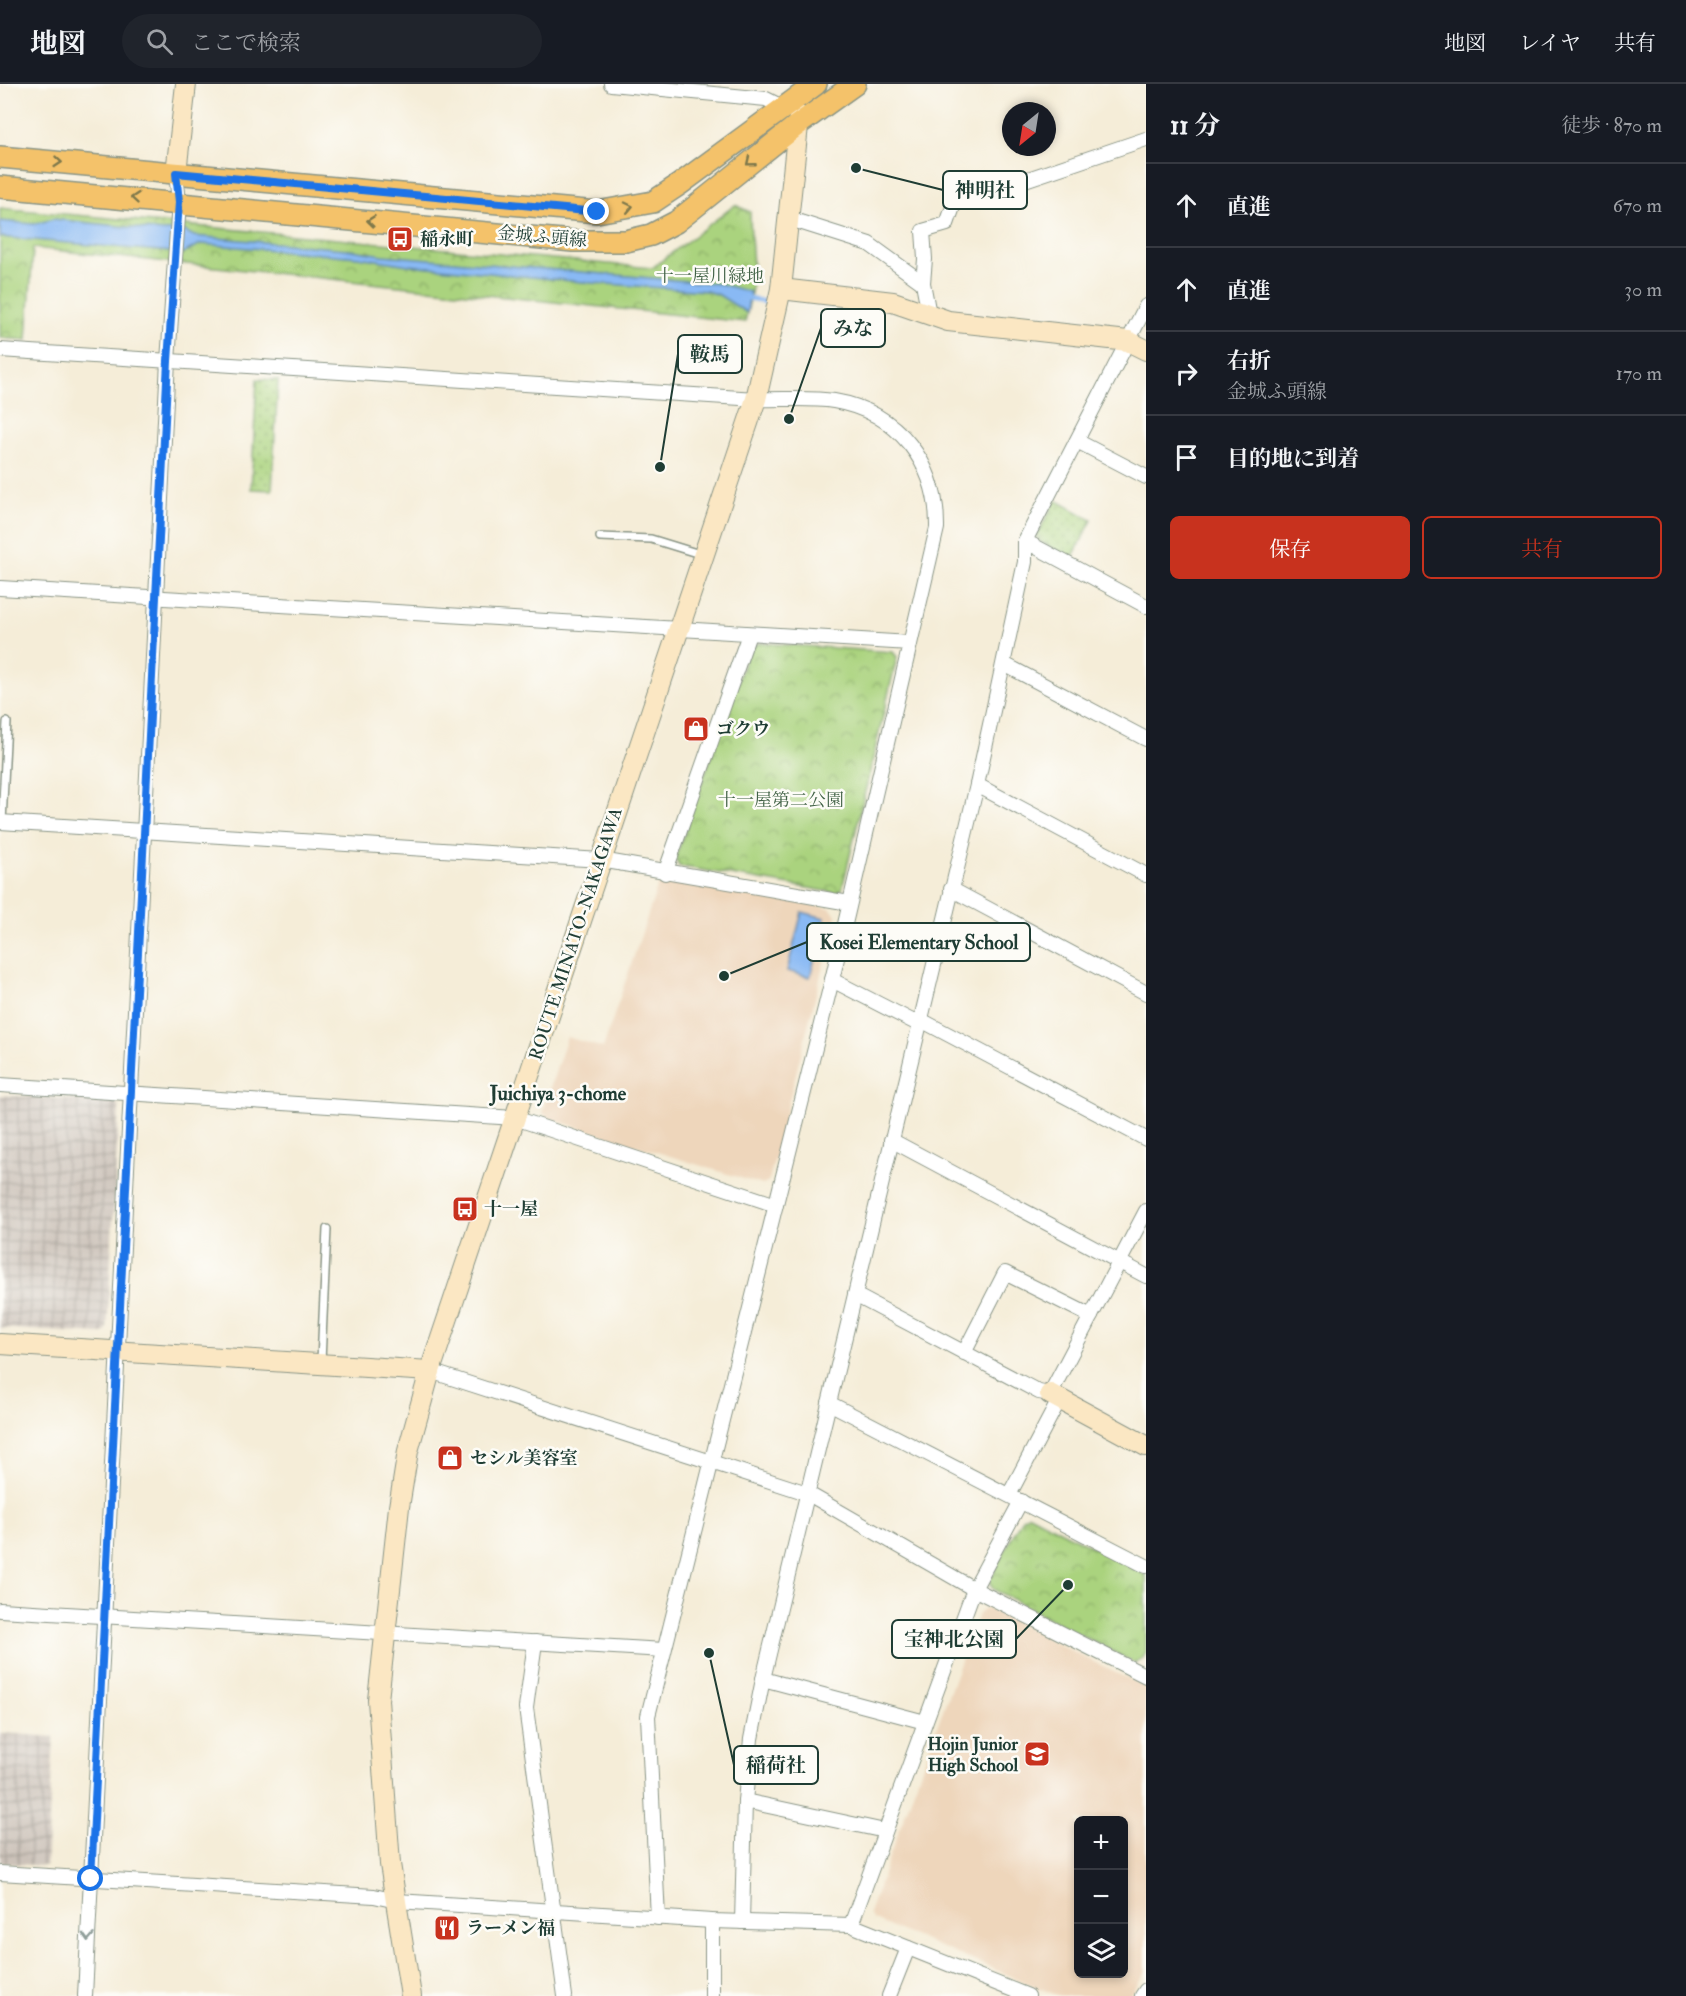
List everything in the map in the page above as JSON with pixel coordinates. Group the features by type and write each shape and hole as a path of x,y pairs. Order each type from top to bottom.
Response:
{"main road":[{"path":"176,173 186,84"},
{"name":"金城ふ頭線","path":"0,157 597,212 652,202 790,117 855,84"},
{"name":"金城ふ頭線","path":"0,187 179,202 573,241 626,241 651,235 676,222 790,117 810,86"},
{"name":"ROUTE MINATO-NAKAGAWA","path":"411,1996 390,1864 381,1767 378,1700 384,1633 408,1451 430,1371 756,399 780,292 787,218 790,117"},
{"path":"780,292 893,302 948,321 1128,341 1146,350"},
{"path":"0,1344 430,1371"},
{"path":"1054,1397 1146,1446"}],"street":[{"path":"611,84 766,99 790,117"},
{"path":"929,314 923,283 925,259 923,231 947,224 954,204 1146,139"},
{"path":"85,1996 168,361 179,202 176,173"},
{"path":"787,218 869,244 923,283"},
{"path":"742,1922 745,1801 751,1739 763,1679 977,785 1025,562 1025,541 1146,306"},
{"path":"0,350 756,399 832,401 858,407 889,426 914,447 933,486 938,505 937,528 832,980 648,1716 658,1918"},
{"path":"1077,441 1146,477"},
{"path":"1025,541 1146,606"},
{"path":"0,588 910,643"},
{"path":"665,873 748,634"},
{"path":"1004,664 1146,740"},
{"path":"977,785 1146,875"},
{"path":"1,822 601,860 665,873 849,903"},
{"path":"951,889 1146,993"},
{"path":"832,980 919,1021 1146,1139"},
{"path":"0,1085 515,1118 776,1204"},
{"path":"891,1140 1146,1276"},
{"path":"851,1925 974,1589 1015,1498 1054,1397 1091,1316 1146,1211"},
{"path":"964,1353 1005,1273 1091,1316"},
{"path":"855,1295 1039,1392 1054,1397"},
{"path":"430,1371 712,1460 807,1493 974,1589 1144,1671"},
{"path":"829,1403 1146,1566"},
{"path":"0,1610 664,1650"},
{"path":"536,1642 526,1708 565,1996"},
{"path":"763,1679 925,1722"},
{"path":"745,1801 885,1831"},
{"path":"0,1873 374,1896 397,1901 658,1918 851,1925 1028,1996"},
{"path":"712,1921 712,1996"},
{"path":"889,1996 908,1948"},
{"path":"1142,1996 1146,1990"}],"lane":[{"path":"600,537 651,539 704,555"},
{"path":"1,822 7,722"},
{"path":"321,1364 327,1229"}],"shaded area":[{"path":"660,879 830,908 836,915 769,1180 763,1185 548,1118 542,1112 567,1037 603,1048"},
{"path":"0,1095 116,1102 119,1107 107,1330 103,1334 0,1328"},
{"name":"Hojin Junior High School","path":"986,1608 1146,1688 1146,1971 1129,1996 1059,1996 872,1919 869,1913 978,1614"},
{"path":"0,1733 54,1737 46,1866 0,1863"}],"green space":[{"name":"十一屋川緑地","path":"735,205 750,212 753,280 745,322 33,248 27,340 0,338 0,208 652,268"},
{"path":"257,379 278,380 272,490 251,489"},
{"path":"1056,500 1092,520 1072,558 1039,541 1037,535"},
{"name":"十一屋第二公園","path":"759,643 893,652 897,657 842,889 837,893 679,866 675,859 749,649"},
{"path":"1029,1514 1146,1575 1146,1652 1143,1658 1134,1663 993,1589 989,1581 1022,1518"}],"water":[{"path":"54,219 162,231 183,230 194,236 347,249 383,255 721,284 750,292 747,313 719,295 706,291 592,283 408,265 358,257 201,244 183,253 0,237 0,221 34,224"},
{"path":"802,912 825,918 810,977 787,971"}],"waterway":[{"path":"745,297 772,304"}],"place":[{"name":"神明社","path":"856,168"},
{"name":"稲永町","path":"400,239"},
{"name":"みな","path":"789,419"},
{"name":"鞍馬","path":"660,467"},
{"name":"ゴクウ","path":"696,729"},
{"name":"Kosei Elementary School","path":"724,976"},
{"name":"十一屋","path":"465,1209"},
{"name":"セシル美容室","path":"450,1458"},
{"name":"宝神北公園","path":"1068,1585"},
{"name":"稲荷社","path":"709,1653"},
{"name":"Hojin Junior High School","path":"1037,1754"},
{"name":"ラーメン福","path":"447,1928"}],"district":[{"name":"Juichiya 3-chome","path":"558,1093"}],"route":[{"path":"91,1879 168,361 179,202 176,173 597,212"}]}
